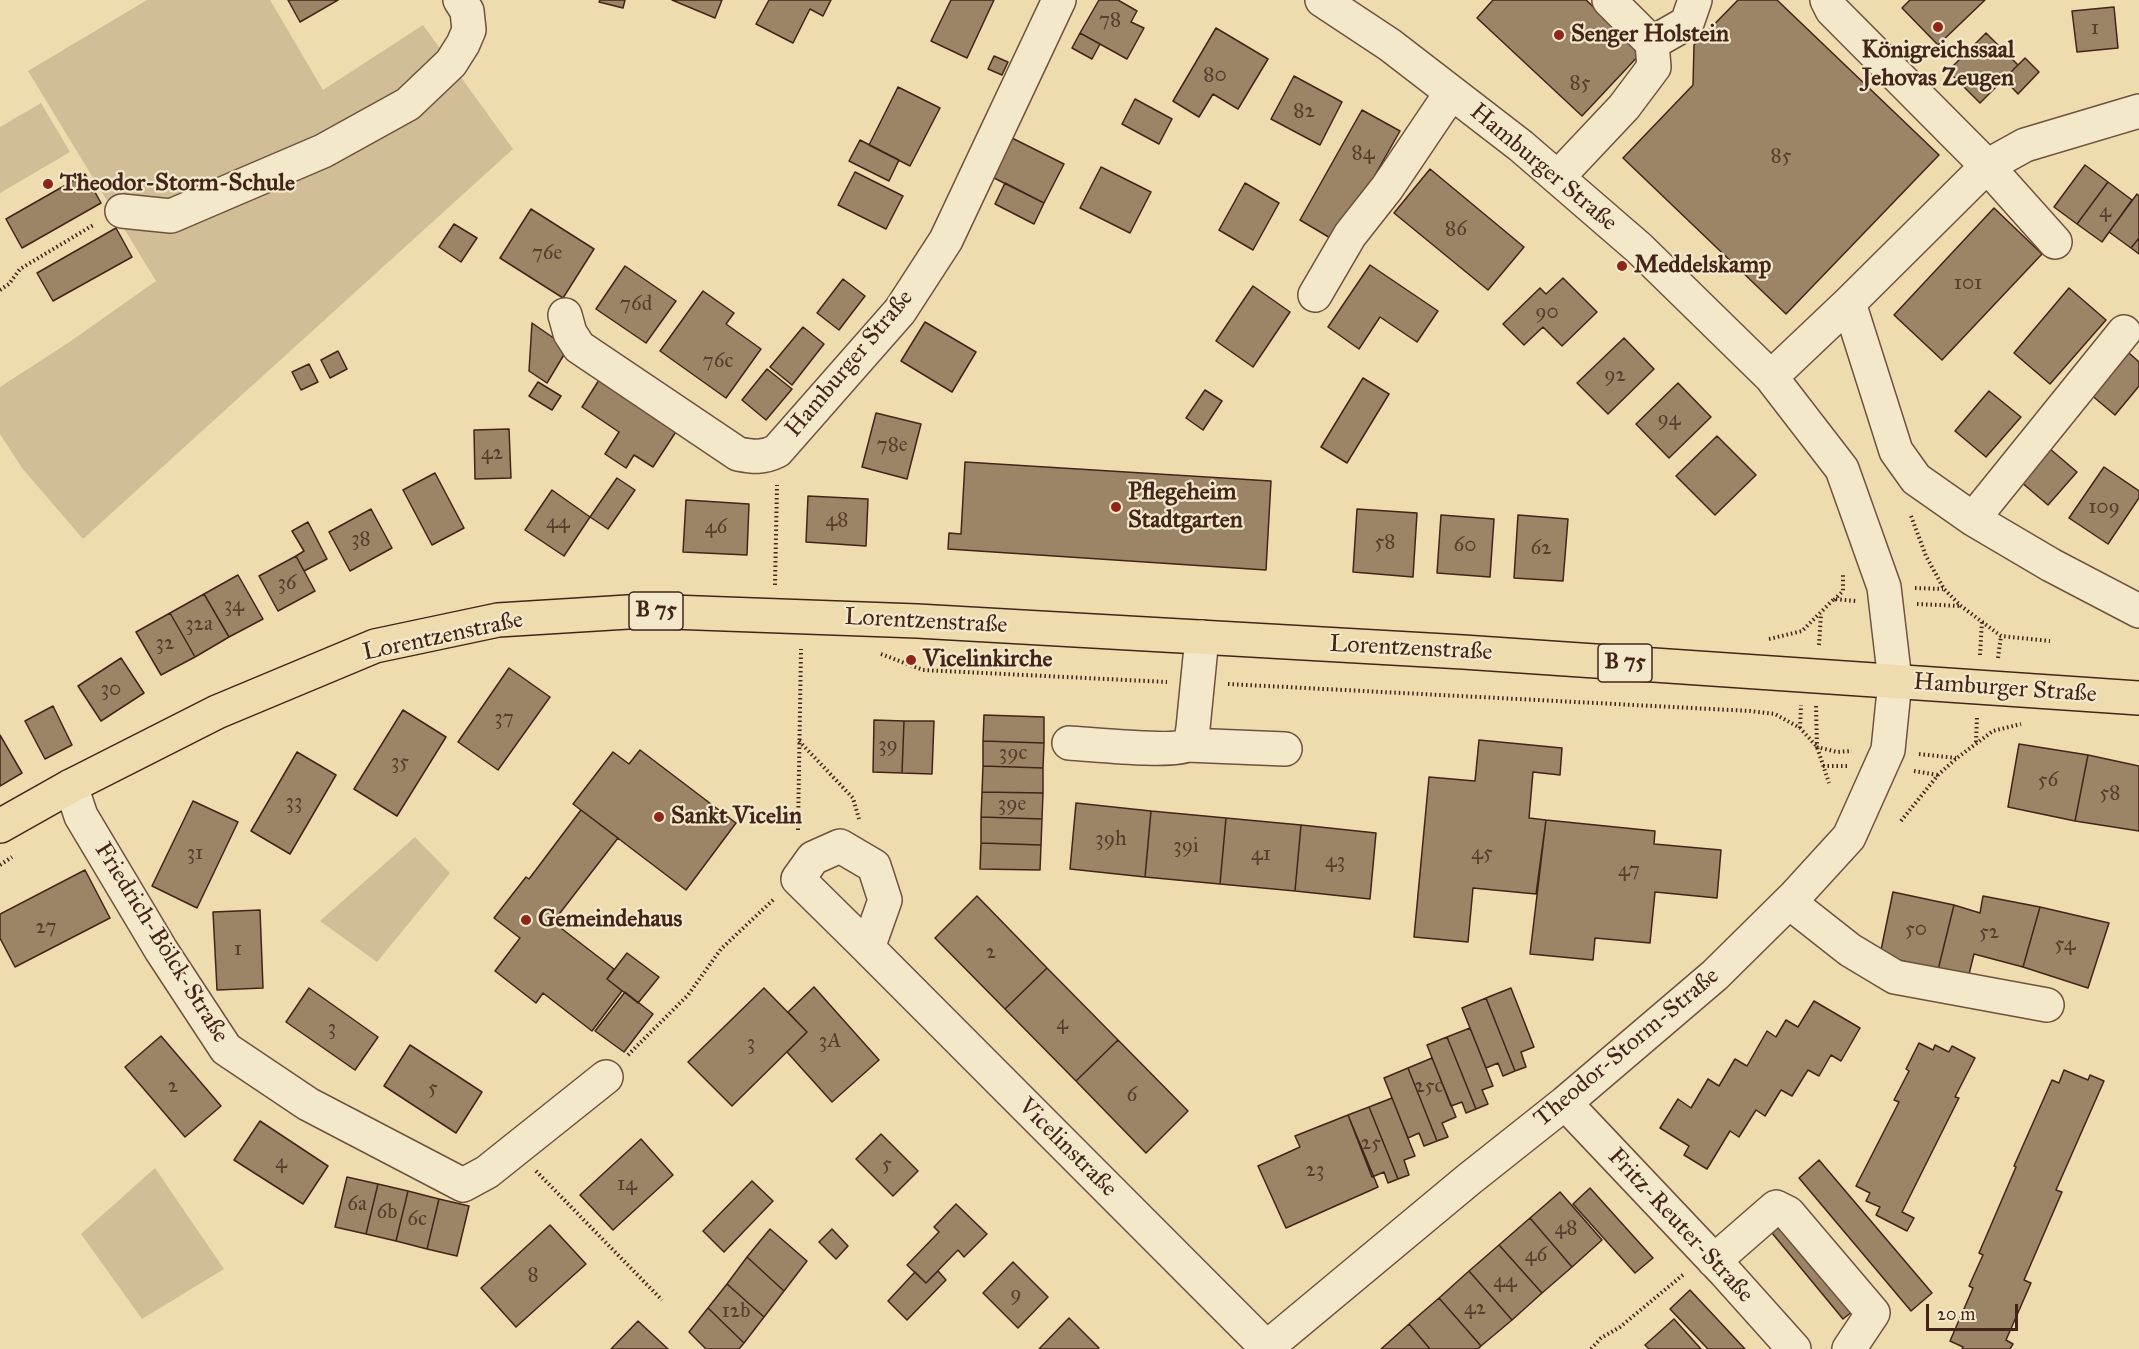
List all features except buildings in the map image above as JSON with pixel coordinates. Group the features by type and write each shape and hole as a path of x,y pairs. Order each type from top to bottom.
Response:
{"main road":[{"name":"Lorentzenstraße","path":"0,826 71,786 217,712 375,646 498,620 644,611 917,621 1463,652 1895,681"},
{"name":"Hamburger Straße","path":"1895,681 2139,698"}],"street":[{"path":"123,211 171,216 322,151 408,104 451,63 463,45 469,30 467,11 460,0"},
{"name":"Hamburger Straße","path":"777,451 900,311 946,240 1059,0"},
{"name":"Hamburger Straße","path":"1322,0 1390,45 1521,146 1639,248 1771,377 1842,469 1884,587 1895,681"},
{"path":"1557,177 1624,107 1654,67 1652,44 1609,0"},
{"path":"1652,44 1688,22 1695,0"},
{"path":"1827,0 1832,10 1987,166 2055,242"},
{"path":"1315,295 1350,235 1387,188 1451,93"},
{"path":"1771,377 1987,166 2025,145 2139,111"},
{"path":"1849,303 1896,451 1916,479 1966,514 2050,565 2139,611"},
{"path":"565,315 570,333 579,347 738,454 754,457 766,456 777,451"},
{"path":"1966,514 2124,332"},
{"path":"1966,514 2055,390"},
{"path":"1187,745 1193,728 1202,637"},
{"name":"Theodor-Storm-Straße","path":"1266,1348 1468,1180 1565,1103 1715,975 1789,902 1849,837 1888,750 1895,681"},
{"path":"1070,743 1170,748 1187,745 1285,749"},
{"name":"Friedrich-Bölck-Straße","path":"71,786 81,816 161,950 226,1049 308,1104 463,1185 487,1172 606,1077"},
{"path":"798,879 813,858 840,846 874,866 885,900 868,948"},
{"name":"Vicelinstraße","path":"798,879 1266,1348"},
{"path":"1789,902 1850,950 1895,977 2047,1005"},
{"name":"Fritz-Reuter-Straße","path":"1565,1103 1794,1349"},
{"path":"1711,1258 1776,1207 1788,1213 1873,1313 1849,1349"}],"path":[{"path":"0,290 9,284 20,269 109,216 123,211"},
{"name":"Hamburger Straße","path":"774,616 777,451"},
{"path":"1802,631 1843,591 1843,568"},
{"path":"1821,614 1834,599"},
{"path":"790,646 812,647"},
{"path":"876,652 923,670 1775,714 1800,728 1817,747 1829,783"},
{"path":"606,1077 688,995 721,949 764,906 798,879 800,653"},
{"path":"1901,821 1938,775 1993,731 2022,724 2031,725"},
{"path":"799,740 854,798 860,818 846,850"},
{"path":"515,1149 662,1300"},
{"path":"1591,1349 1601,1338 1620,1327 1711,1258"}],"shaded area":[{"path":"147,0 270,0 323,90 423,25 513,149 83,539 22,468 0,434 0,387 68,343 156,281 28,71"},
{"path":"41,103 70,152 0,193 0,127"},
{"path":"415,837 450,873 377,962 320,921"},
{"path":"155,1168 224,1269 142,1319 81,1234"}],"place":[{"name":"Königreichssaal Jehovas Zeugen","path":"1938,27"},
{"name":"Senger Holstein","path":"1559,35"},
{"name":"Theodor-Storm-Schule","path":"48,184"},
{"name":"Meddelskamp","path":"1622,266"},
{"name":"Pflegeheim Stadtgarten","path":"1116,507"},
{"name":"Vicelinkirche","path":"911,660"},
{"name":"Sankt Vicelin","path":"659,817"},
{"name":"Gemeindehaus","path":"526,920"}]}
